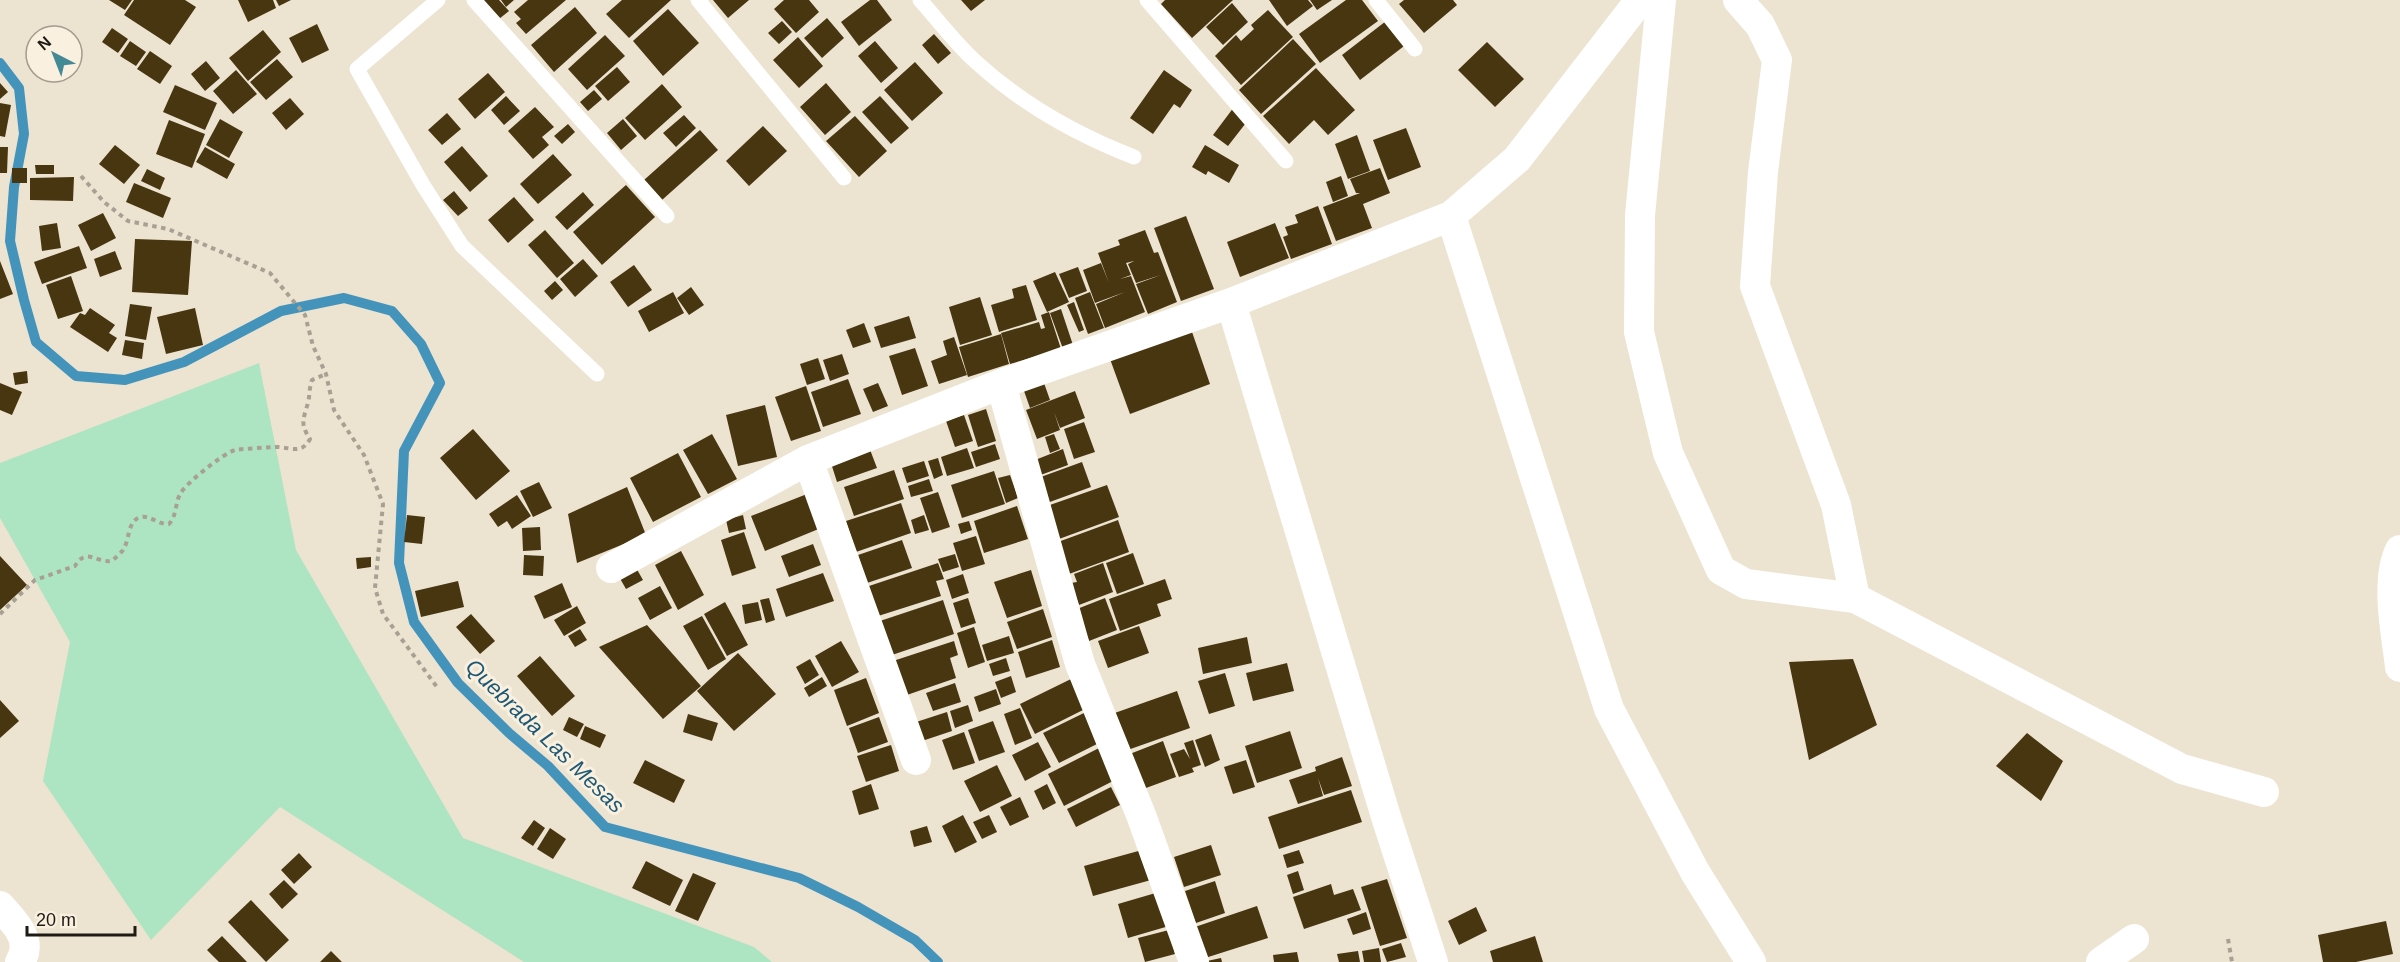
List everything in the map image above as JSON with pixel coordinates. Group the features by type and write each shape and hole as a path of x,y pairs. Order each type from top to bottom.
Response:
{"street":[{"path":"611,568 808,460 1001,384 1231,303 1451,216 1517,159 1640,0"},
{"path":"1660,0 1640,215 1639,332 1668,453 1722,570 1746,584 1855,598 2182,769 2264,792"},
{"path":"1738,0 1760,25 1777,60 1763,172 1755,286 1836,505 1855,598"},
{"path":"1451,216 1609,709 1695,872 1751,962"},
{"path":"1231,303 1387,820 1433,962"},
{"path":"1001,384 1080,664 1141,815 1194,962"},
{"path":"808,460 916,760"},
{"path":"2400,550 2393,563 2400,667"},
{"path":"0,906 23,932 25,955 20,962"},
{"path":"2101,962 2134,939"}],"lane":[{"path":"438,0 357,69 423,185 462,246 597,374"},
{"path":"474,0 667,216"},
{"path":"698,0 844,178"},
{"path":"920,0 975,62 1029,105 1101,144 1134,158"},
{"path":"1148,0 1286,161"},
{"path":"1376,0 1415,49"}],"path":[{"path":"81,176 104,202 128,221 168,230 270,273 305,315 313,346 326,374 334,410 364,455 382,504 375,588 383,614 437,687"},
{"path":"0,614 35,580 75,566 80,558 87,555 112,561 123,550 132,523 141,517 148,517 160,525 169,524 174,518 177,501 182,491 235,450 278,447 295,451 307,445 310,439 302,427 302,418 308,403 308,390 312,380 326,374"},
{"path":"2228,939 2232,962"}],"green space":[{"path":"259,363 296,550 463,838 754,947 772,962 524,962 280,807 151,940 43,781 70,642 0,518 0,463"}],"building":[{"path":"109,0 132,0 125,10"},
{"path":"134,0 185,0 196,7 170,45 124,15"},
{"path":"238,0 273,0 276,8 248,22"},
{"path":"276,0 291,0 279,6"},
{"path":"483,0 499,0 509,11 499,19"},
{"path":"501,0 514,0 506,7"},
{"path":"528,0 566,0 526,34 516,23 521,19 514,12"},
{"path":"622,0 671,0 629,38 606,14"},
{"path":"713,0 749,0 728,18"},
{"path":"784,0 809,0 819,12 796,33 774,9"},
{"path":"870,0 877,0 892,20 859,46 841,22"},
{"path":"961,0 985,0 971,11"},
{"path":"1165,0 1233,0 1192,38 1161,4"},
{"path":"1269,0 1308,0 1313,6 1287,26"},
{"path":"1310,0 1332,0 1317,10"},
{"path":"1346,0 1362,0 1378,21 1320,63 1299,34"},
{"path":"1404,0 1453,0 1457,5 1424,33 1399,4"},
{"path":"1232,3 1248,22 1223,45 1206,27"},
{"path":"575,7 597,33 554,72 531,45"},
{"path":"668,9 699,43 663,76 633,41"},
{"path":"1268,10 1293,37 1241,85 1215,56 1236,35 1241,41 1254,29 1251,25"},
{"path":"827,18 844,38 822,58 804,38"},
{"path":"1390,18 1408,43 1360,80 1342,55"},
{"path":"782,21 792,32 779,44 768,33"},
{"path":"317,24 329,50 302,63 289,38"},
{"path":"112,28 128,39 118,53 102,42"},
{"path":"263,30 281,52 248,81 229,58"},
{"path":"934,34 951,53 938,64 922,45"},
{"path":"605,35 625,56 587,90 568,69"},
{"path":"798,37 823,66 799,88 773,60"},
{"path":"1293,39 1316,64 1261,114 1239,90"},
{"path":"130,41 146,52 136,66 120,56"},
{"path":"875,41 898,68 881,83 858,56"},
{"path":"1487,42 1524,79 1495,107 1458,70"},
{"path":"150,51 172,66 160,84 137,69"},
{"path":"277,59 293,77 266,100 250,82"},
{"path":"206,61 220,78 205,91 191,74"},
{"path":"915,62 943,93 912,121 884,90"},
{"path":"617,67 630,82 608,101 595,86"},
{"path":"1316,68 1355,110 1328,135 1314,120 1289,144 1263,116"},
{"path":"236,70 257,94 233,114 213,91"},
{"path":"1164,70 1192,90 1180,108 1174,104 1153,134 1130,118"},
{"path":"488,73 505,92 475,119 458,99"},
{"path":"0,83 8,92 0,99"},
{"path":"826,83 851,112 825,135 800,107"},
{"path":"662,84 682,107 645,140 625,118"},
{"path":"175,85 217,103 205,130 163,112"},
{"path":"594,90 602,99 588,111 580,102"},
{"path":"506,96 520,111 504,125 491,110"},
{"path":"880,96 909,128 891,144 862,112"},
{"path":"290,98 304,114 286,130 272,113"},
{"path":"0,103 11,105 5,137 0,136"},
{"path":"535,107 554,127 542,137 549,145 533,159 508,131"},
{"path":"1234,107 1249,119 1228,146 1213,135"},
{"path":"447,113 461,129 442,145 428,130"},
{"path":"684,115 696,128 676,147 663,133"},
{"path":"855,116 887,151 859,177 826,141"},
{"path":"220,119 243,132 229,158 206,145"},
{"path":"623,119 637,136 621,150 607,133"},
{"path":"169,120 205,134 192,168 156,154"},
{"path":"568,124 575,132 562,144 554,136"},
{"path":"763,126 787,151 749,186 726,161"},
{"path":"1406,128 1421,167 1388,180 1373,140"},
{"path":"700,130 718,150 662,200 644,180"},
{"path":"1357,135 1370,171 1348,179 1335,144"},
{"path":"115,145 140,165 124,184 99,164"},
{"path":"1205,145 1239,165 1229,183 1208,171 1206,175 1192,167"},
{"path":"462,146 488,176 470,192 444,162"},
{"path":"0,147 8,147 7,173 0,173"},
{"path":"205,147 235,164 227,179 196,162"},
{"path":"553,154 572,175 538,204 520,184"},
{"path":"35,165 54,165 54,174 36,174"},
{"path":"12,168 27,168 27,183 12,183"},
{"path":"1380,168 1390,193 1363,204 1372,228 1336,241 1323,207 1360,193 1356,193 1350,179"},
{"path":"147,169 165,178 160,190 141,181"},
{"path":"1341,176 1348,196 1333,202 1326,182"},
{"path":"74,177 73,201 30,200 30,178"},
{"path":"134,183 171,198 163,218 126,202"},
{"path":"626,185 655,217 602,265 573,232"},
{"path":"454,191 468,208 458,216 443,200"},
{"path":"583,192 594,205 567,230 555,217"},
{"path":"514,197 534,220 508,243 488,220"},
{"path":"1318,206 1332,244 1291,259 1283,237 1288,235 1285,227 1298,223 1295,215"},
{"path":"103,213 116,238 91,251 78,225"},
{"path":"1186,216 1214,289 1181,301 1154,228"},
{"path":"57,223 61,248 42,251 39,226"},
{"path":"1275,223 1289,258 1240,277 1227,242"},
{"path":"545,230 574,263 557,278 528,245"},
{"path":"1145,230 1154,253 1158,252 1177,302 1148,314 1136,284 1161,275 1136,283 1128,264 1134,261 1126,263 1131,275 1120,279 1131,276 1145,312 1105,328 1096,304 1125,292 1095,303 1083,270 1101,263 1109,283 1098,253 1120,245 1118,240"},
{"path":"135,239 192,241 188,295 132,292"},
{"path":"79,246 87,268 42,284 34,262"},
{"path":"115,251 122,269 100,277 94,259"},
{"path":"583,259 598,276 575,297 560,279"},
{"path":"0,261 13,294 0,299"},
{"path":"634,265 652,290 628,307 610,282"},
{"path":"1078,267 1087,291 1069,298 1059,274"},
{"path":"1055,272 1069,302 1047,312 1033,281"},
{"path":"71,276 83,311 58,319 46,285"},
{"path":"555,281 563,290 552,300 544,291"},
{"path":"1026,285 1037,320 999,332 991,305 1014,298 1012,289"},
{"path":"691,287 704,305 689,315 677,298"},
{"path":"673,292 684,313 649,332 638,311"},
{"path":"1090,292 1104,328 1088,334 1075,298"},
{"path":"980,297 992,335 960,345 949,307"},
{"path":"1074,302 1084,330 1079,332 1067,305"},
{"path":"130,304 152,307 146,340 125,336"},
{"path":"90,308 115,325 109,333 117,338 108,352 70,327 80,313 85,315"},
{"path":"195,308 203,345 166,354 157,317"},
{"path":"1061,309 1073,345 1063,349 1050,313"},
{"path":"1049,312 1061,349 1010,364 1001,333 1039,322 1041,329 1045,328 1041,315"},
{"path":"909,316 916,338 881,348 874,327"},
{"path":"864,323 871,342 853,348 846,330"},
{"path":"1191,329 1210,384 1130,414 1110,359"},
{"path":"1001,334 1009,364 968,377 959,347"},
{"path":"954,337 967,375 939,384 931,361 947,355 943,341"},
{"path":"125,340 144,343 142,359 122,355"},
{"path":"915,348 928,386 902,395 889,356"},
{"path":"842,354 849,374 830,381 823,360"},
{"path":"818,358 825,379 807,385 800,364"},
{"path":"27,371 28,383 15,385 13,373"},
{"path":"848,379 861,414 823,427 811,392"},
{"path":"0,383 22,392 12,415 0,410"},
{"path":"878,383 888,406 873,412 863,389"},
{"path":"1044,383 1050,400 1030,408 1024,391"},
{"path":"806,386 821,431 791,441 775,397"},
{"path":"1075,391 1085,418 1060,428 1054,412 1060,430 1037,439 1026,410"},
{"path":"765,405 777,457 738,466 726,415"},
{"path":"986,409 996,441 978,447 968,415"},
{"path":"964,415 973,441 955,447 946,421"},
{"path":"1084,422 1095,452 1074,459 1064,429"},
{"path":"473,429 510,471 476,500 440,458"},
{"path":"712,434 737,479 708,494 683,450"},
{"path":"1054,434 1060,449 1050,453 1045,437"},
{"path":"995,444 1000,459 976,467 971,452"},
{"path":"869,447 877,468 837,482 830,460"},
{"path":"967,448 974,468 947,476 941,457"},
{"path":"1063,449 1068,465 1035,477 1030,462"},
{"path":"678,453 701,497 653,522 630,478"},
{"path":"938,458 943,475 934,479 928,461"},
{"path":"924,461 929,476 907,483 902,468"},
{"path":"1082,462 1091,487 1047,503 1038,478"},
{"path":"894,470 904,499 854,516 844,487"},
{"path":"994,471 1005,504 962,518 951,485"},
{"path":"1010,475 1018,498 1006,503 998,478"},
{"path":"929,479 933,491 911,497 908,486"},
{"path":"539,482 552,508 533,517 520,491"},
{"path":"1107,485 1119,517 1059,539 1047,506"},
{"path":"627,487 646,535 577,563 568,514"},
{"path":"938,492 950,527 932,533 920,498"},
{"path":"807,494 821,528 765,551 751,516"},
{"path":"517,495 531,516 512,529 507,521 498,527 489,514"},
{"path":"901,503 911,533 856,552 846,521"},
{"path":"1017,506 1028,539 984,553 974,521"},
{"path":"407,515 425,517 422,544 404,542"},
{"path":"743,515 746,529 729,533 726,520"},
{"path":"924,515 929,530 915,534 911,520"},
{"path":"1118,520 1129,552 1069,574 1058,542"},
{"path":"969,521 972,530 961,534 958,524"},
{"path":"540,527 541,550 523,551 522,528"},
{"path":"744,532 756,568 732,576 721,540"},
{"path":"976,536 985,564 962,571 953,543"},
{"path":"902,540 912,568 867,583 858,555"},
{"path":"813,544 821,565 789,577 781,556"},
{"path":"681,551 704,595 678,610 655,565"},
{"path":"1133,553 1144,584 1117,594 1106,563"},
{"path":"955,554 959,567 943,572 938,559"},
{"path":"524,555 544,556 543,576 523,575"},
{"path":"0,556 27,585 0,610"},
{"path":"371,557 371,567 357,569 356,558"},
{"path":"938,563 944,579 936,581 941,596 875,617 866,587"},
{"path":"1103,563 1113,592 1079,605 1071,583 1077,582 1074,574"},
{"path":"635,566 643,580 626,589 618,575"},
{"path":"1031,570 1042,606 1007,618 994,582"},
{"path":"823,573 834,601 786,617 776,589"},
{"path":"963,574 969,593 952,599 946,580"},
{"path":"1165,579 1172,599 1157,604 1161,616 1120,631 1109,599"},
{"path":"458,581 464,607 421,617 415,591"},
{"path":"562,583 572,607 544,619 534,596"},
{"path":"660,586 672,608 650,620 638,598"},
{"path":"769,598 775,620 766,623 760,600"},
{"path":"968,598 976,623 961,628 953,603"},
{"path":"1105,598 1117,630 1089,641 1077,609"},
{"path":"943,600 954,634 889,656 877,622"},
{"path":"725,602 748,645 727,656 704,614"},
{"path":"758,602 762,620 745,624 742,605"},
{"path":"577,606 586,623 564,636 554,620"},
{"path":"1043,609 1052,637 1017,649 1007,622"},
{"path":"471,614 495,641 480,654 456,627"},
{"path":"702,616 726,659 708,670 683,626"},
{"path":"647,625 701,686 663,719 599,647"},
{"path":"1139,626 1149,653 1108,668 1098,641"},
{"path":"974,627 985,662 968,668 957,633"},
{"path":"580,629 587,640 575,647 568,636"},
{"path":"1009,636 1014,653 987,661 982,645"},
{"path":"1247,637 1252,663 1203,674 1198,648"},
{"path":"1052,640 1060,667 1026,678 1018,652"},
{"path":"841,641 859,672 832,687 815,656"},
{"path":"954,641 958,655 950,658 956,678 904,696 893,661"},
{"path":"738,653 776,694 734,731 697,691"},
{"path":"540,656 575,696 552,716 517,676"},
{"path":"1006,658 1010,671 993,676 989,664"},
{"path":"810,659 819,675 805,684 796,667"},
{"path":"1853,659 1877,725 1809,760 1789,662"},
{"path":"1287,663 1294,691 1253,701 1246,673"},
{"path":"1225,673 1235,706 1209,714 1198,681"},
{"path":"1011,676 1016,692 1001,698 995,682"},
{"path":"822,677 827,686 809,697 804,688"},
{"path":"866,678 879,713 847,726 834,690"},
{"path":"1071,679 1085,709 1035,734 1020,704"},
{"path":"955,683 961,702 933,711 926,693"},
{"path":"996,689 1001,704 979,712 974,697"},
{"path":"1177,691 1190,728 1122,752 1109,715"},
{"path":"0,700 19,721 0,738"},
{"path":"968,705 973,721 955,728 950,711"},
{"path":"1020,708 1032,738 1015,745 1004,714"},
{"path":"1088,711 1103,741 1059,763 1043,733"},
{"path":"947,712 952,731 916,743 910,724"},
{"path":"688,714 718,723 712,741 683,732"},
{"path":"569,717 584,724 577,737 563,730"},
{"path":"879,717 888,742 858,753 849,728"},
{"path":"993,721 1005,752 979,761 968,730"},
{"path":"585,726 606,735 600,748 580,739"},
{"path":"1290,731 1302,768 1257,783 1245,746"},
{"path":"964,732 975,763 953,770 942,740"},
{"path":"2027,733 2063,761 2041,801 1996,766"},
{"path":"1211,734 1220,760 1205,767 1195,740"},
{"path":"1193,740 1201,765 1192,768 1194,772 1179,777 1170,754 1184,749 1190,759 1184,743"},
{"path":"1163,741 1176,777 1135,792 1122,757"},
{"path":"1038,742 1051,767 1025,781 1012,755"},
{"path":"891,745 899,771 866,782 857,756"},
{"path":"1101,747 1117,779 1064,806 1048,774"},
{"path":"1342,757 1352,786 1324,795 1318,778 1323,796 1298,804 1289,780 1316,771 1315,767"},
{"path":"645,760 685,780 674,803 633,783"},
{"path":"1246,760 1255,787 1233,794 1224,767"},
{"path":"997,765 1012,796 980,812 964,781"},
{"path":"871,784 879,809 859,815 852,791"},
{"path":"1047,784 1056,803 1043,810 1034,791"},
{"path":"1111,787 1120,805 1076,827 1067,809"},
{"path":"1351,790 1362,822 1279,849 1268,817"},
{"path":"1020,797 1029,817 1010,826 1000,807"},
{"path":"963,815 977,842 955,853 942,826"},
{"path":"989,815 997,832 982,839 973,822"},
{"path":"534,820 545,828 533,846 521,838"},
{"path":"927,826 932,842 914,847 910,831"},
{"path":"550,828 566,839 553,859 537,849"},
{"path":"1211,845 1221,875 1184,887 1174,857"},
{"path":"1142,850 1151,880 1093,896 1084,866"},
{"path":"1299,850 1304,863 1287,868 1283,855"},
{"path":"299,853 312,867 294,884 281,870"},
{"path":"646,861 683,880 670,906 632,888"},
{"path":"1298,871 1304,890 1293,894 1287,875"},
{"path":"693,873 716,883 698,921 675,911"},
{"path":"1387,879 1407,938 1380,946 1361,887"},
{"path":"284,880 298,894 282,909 269,894"},
{"path":"1215,881 1225,913 1196,923 1185,891"},
{"path":"1331,884 1334,895 1353,889 1361,910 1304,929 1293,897"},
{"path":"1159,892 1169,926 1128,938 1118,904"},
{"path":"251,900 289,940 266,962 228,922"},
{"path":"1257,906 1268,938 1202,959 1192,928"},
{"path":"1476,907 1487,931 1459,945 1448,921"},
{"path":"1366,912 1371,929 1353,935 1347,919"},
{"path":"2386,921 2393,954 2356,962 2323,962 2318,935"},
{"path":"1169,930 1175,954 1145,962 1138,938"},
{"path":"222,936 247,962 219,962 207,950"},
{"path":"1535,936 1543,962 1493,962 1490,951"},
{"path":"1401,943 1406,957 1387,962 1382,949"},
{"path":"1379,948 1381,962 1364,962 1362,951"},
{"path":"331,951 342,962 320,962"},
{"path":"1358,951 1360,962 1339,962 1337,954"},
{"path":"1297,952 1299,962 1274,962 1273,955"},
{"path":"1221,958 1222,962 1207,962 1207,961"}],"waterway":[{"name":"Quebrada Las Mesas","path":"0,63 19,88 24,134 14,187 10,241 36,342 76,376 125,380 184,362 281,311 344,298 392,311 421,344 440,383 404,451 399,563 414,622 458,683 509,733 548,766 605,827 799,878 858,907 915,940 938,962"}]}
